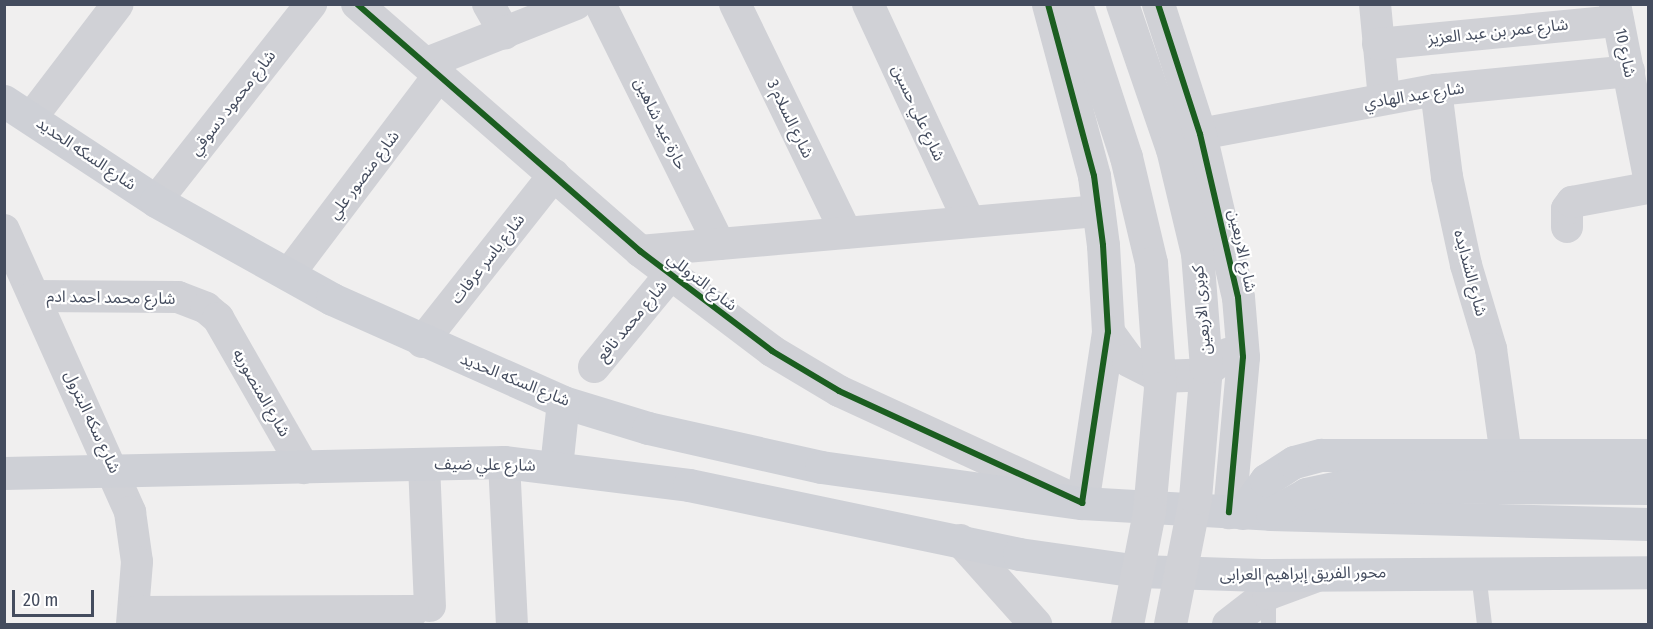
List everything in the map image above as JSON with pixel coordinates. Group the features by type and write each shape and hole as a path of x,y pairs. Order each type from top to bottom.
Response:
{"main road":[{"name":"شارع السكه الحديد","path":"18,109 156,201 288,275 422,342 563,402 702,441 821,467 1082,503"},
{"path":"556,466 563,402"},
{"path":"1247,513 1266,480 1307,457 1648,455"},
{"name":"شارع علي ضيف","path":"4,473 504,462 556,466 689,485 960,540"},
{"path":"1247,513 1306,494 1345,486 1648,488"},
{"path":"1082,503 1247,513 1648,524"},
{"name":"محور الفريق إبراهيم العرابى","path":"960,540 1019,554 1139,571 1210,575 1641,574"}],"street":[{"path":"18,109 118,4"},
{"name":"شارع محمود دسوقي","path":"156,201 311,4"},
{"name":"شارع التروللي","path":"357,4 640,251 772,351 839,391 1082,503"},
{"path":"488,4 505,33"},
{"path":"434,69 505,33 576,4"},
{"name":"حارة عيد شاهين","path":"600,4 719,244"},
{"name":"شارع السلام 3","path":"735,4 846,233"},
{"name":"شارع علي حسين","path":"868,4 969,222"},
{"path":"1048,4 1094,176 1099,211 1108,332 1082,503"},
{"path":"1076,4 1126,157 1151,263 1160,388 1149,512 1127,624"},
{"name":"كوبرى الاربعين","path":"1122,4 1186,142 1206,368 1197,487 1170,624"},
{"name":"شارع الاربعين","path":"1158,4 1186,142 1232,264 1241,329 1241,386 1247,513"},
{"path":"1375,4 1384,99"},
{"name":"شارع عمر بن عبد العزيز","path":"1378,44 1617,13"},
{"name":"شارع 10","path":"1617,13 1648,172"},
{"name":"شارع منصور علي","path":"288,275 434,69"},
{"name":"شارع عبد الهادي","path":"1186,142 1436,90 1629,71"},
{"name":"شارع الشدايده","path":"1436,90 1447,177 1466,265 1491,349 1506,456"},
{"name":"شارع ياسر عرفات","path":"422,342 554,175"},
{"path":"1567,227 1567,209 1572,202 1648,188"},
{"path":"640,251 1099,211"},
{"name":"شارع سكه البترول","path":"4,230 115,472 130,512 135,537 133,618"},
{"name":"شارع محمد نافع","path":"594,367 670,275"},
{"name":"شارع محمد احمد ادم","path":"34,297 178,297 207,308 218,318"},
{"name":"شارع المنصوريه","path":"218,318 304,468"},
{"path":"1108,332 1122,354 1142,370 1176,378 1193,375 1216,363 1234,344 1241,329"},
{"path":"504,462 512,624"},
{"path":"133,618 354,618 422,608 424,464"},
{"path":"960,540 1035,624"},
{"path":"1227,624 1268,609 1322,573"}],"lane":[{"path":"1478,573 1484,624"}],"cycle path":[{"path":"357,4 640,251 772,351 839,391 1082,503 1108,332 1103,245 1094,176 1048,4"},
{"path":"1158,4 1200,134 1238,297 1243,357 1229,512"}]}
